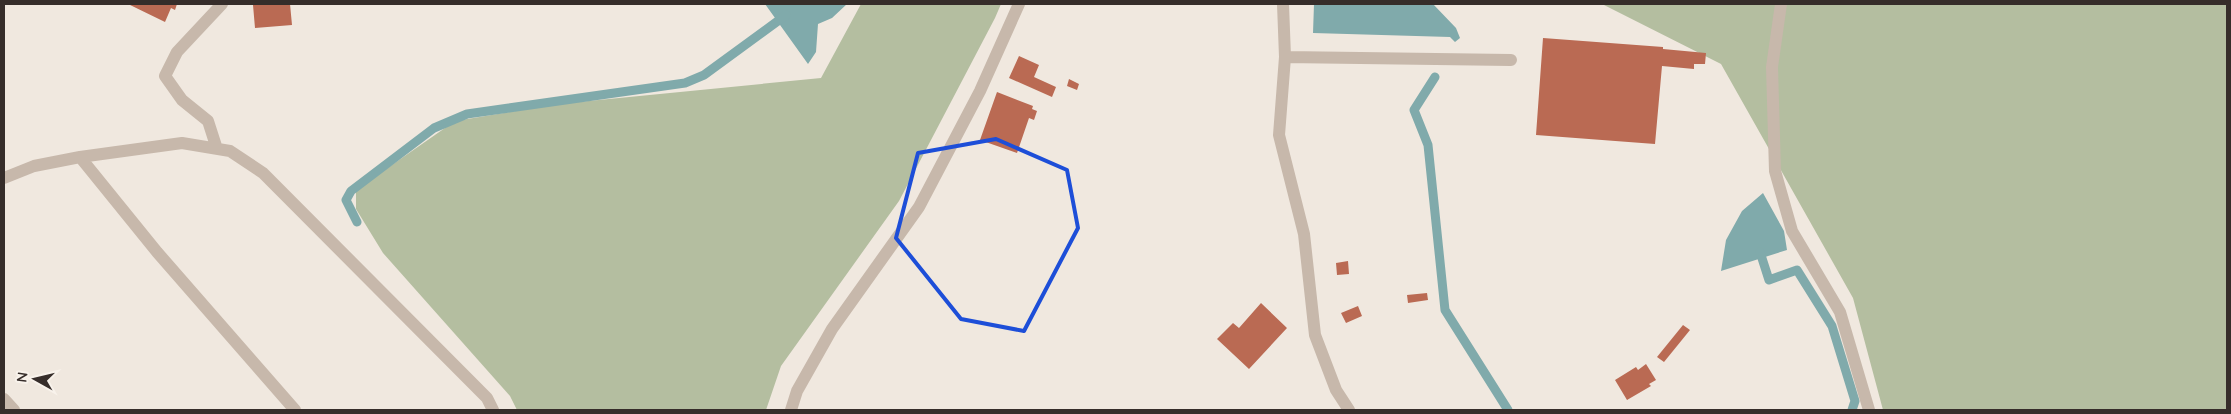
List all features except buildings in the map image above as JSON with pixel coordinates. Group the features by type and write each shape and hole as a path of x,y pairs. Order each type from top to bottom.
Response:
{"street":[{"path":"217,149 208,121 182,100 166,76 177,52 222,4"},
{"path":"791,410 797,392 832,329 920,207 980,90 1019,4"},
{"path":"1284,4 1285,57 1279,135 1304,234 1316,335 1336,390 1349,410"},
{"path":"1781,4 1772,67 1775,171 1792,231 1840,312 1869,410"},
{"path":"1285,57 1511,60"},
{"path":"4,178 34,166 80,157 182,143 230,151 263,172 488,398 493,410"},
{"path":"80,157 164,259 295,410"},
{"path":"4,399 14,410"}],"highlighted area":[{"path":"996,139 1067,170 1078,228 1024,331 961,319 896,238 918,153"}],"green space":[{"path":"861,4 1001,4 899,201 781,366 766,410 517,410 510,396 383,253 356,209 356,190 455,121 558,104 821,78"},
{"path":"1602,4 2227,4 2227,410 1883,410 1853,298 1721,64"}],"water":[{"path":"765,4 847,4 832,18 818,24 816,52 808,64"},
{"path":"1314,4 1433,4 1456,28 1460,38 1455,42 1450,37 1313,33"},
{"path":"1763,193 1784,231 1787,250 1721,271 1726,240 1742,211"}],"waterway":[{"path":"357,222 346,200 351,191 434,128 467,114 685,83 704,75 786,15"},
{"path":"1435,77 1414,110 1428,145 1445,310 1508,410"},
{"path":"1760,252 1769,280 1797,270 1832,326 1855,401 1852,410"}]}
